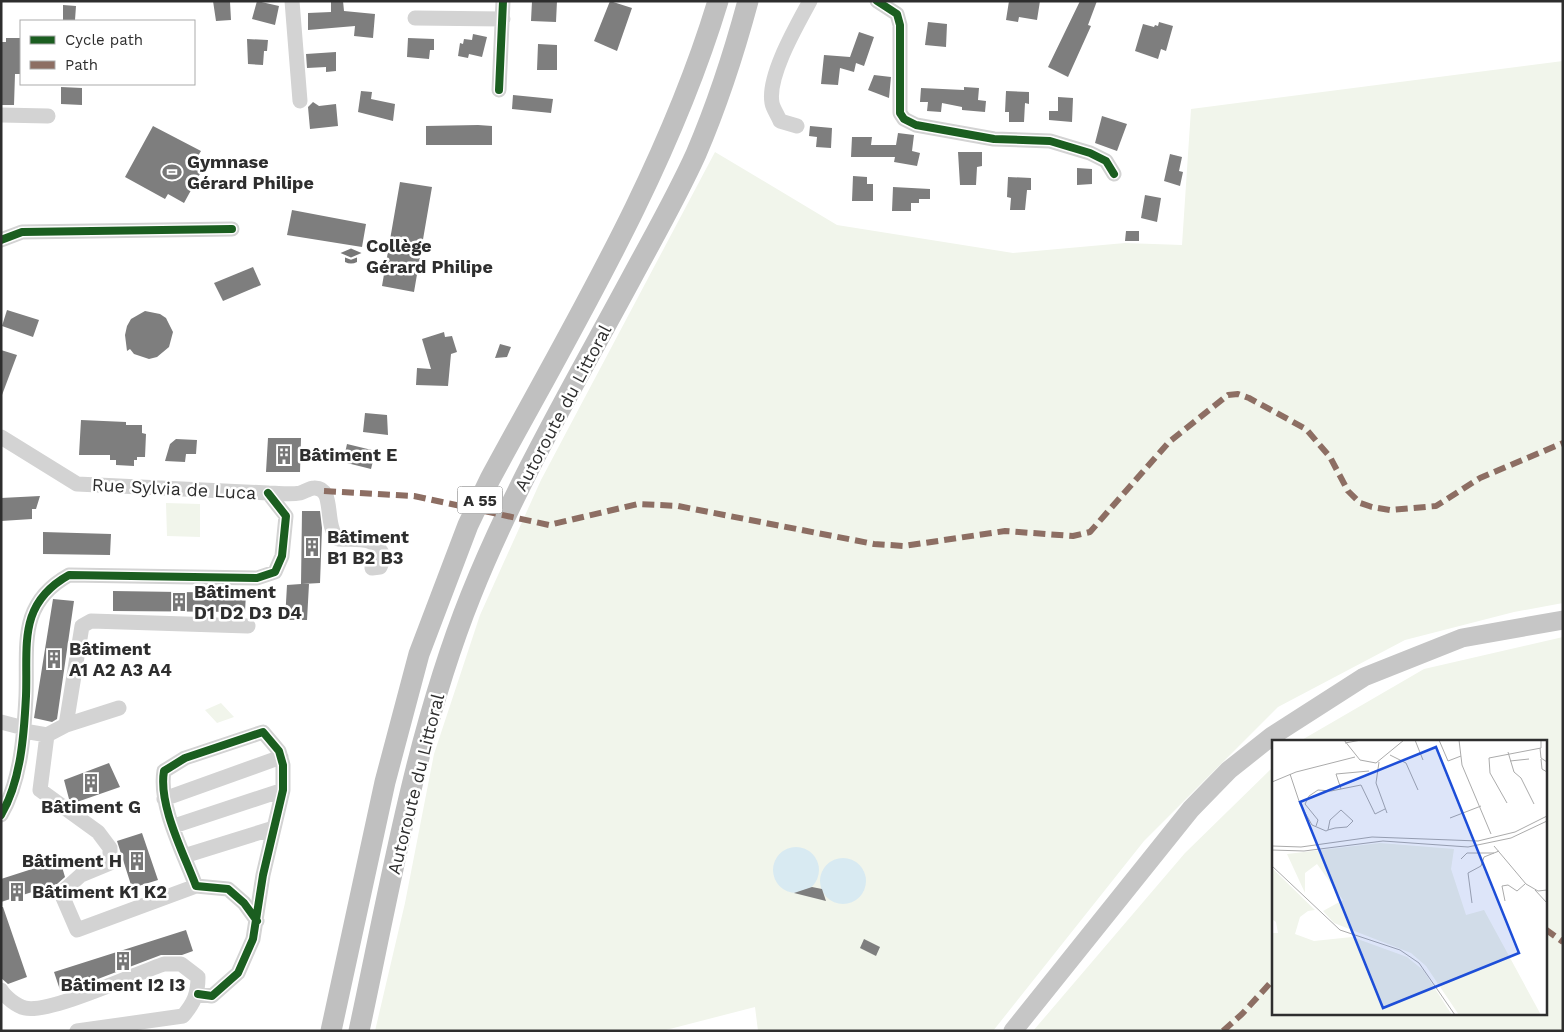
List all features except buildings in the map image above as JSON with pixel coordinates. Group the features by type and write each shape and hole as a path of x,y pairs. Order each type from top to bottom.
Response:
{"highway":[{"name":"Autoroute du Littoral","path":"330,1031 386,782 419,654 468,525 651,174 704,48 718,1"},
{"name":"Autoroute du Littoral","path":"359,1031 415,777 448,658 471,595 549,432 666,215 696,153 735,52 748,1"}],"main road":[{"path":"1013,1031 1191,809 1229,770 1272,736 1364,677 1462,638 1563,620"}],"street":[{"path":"292,1 300,101"},
{"path":"499,90 503,1"},
{"path":"797,126 780,121 772,102 775,74 810,1"},
{"path":"877,1 897,14 900,26 900,113 904,119 916,125 994,139 1050,141 1090,153 1106,161 1114,174"},
{"path":"414,18 503,19"},
{"path":"1,115 48,116"},
{"path":"1,240 22,232 232,230"},
{"name":"Rue Sylvia de Luca","path":"1,437 77,484 102,487 268,493 299,493 315,488 324,491 328,498 331,533 338,539 375,542 380,547 384,558 380,567 372,568"},
{"path":"1,815 11,798 24,729 26,694 25,644 32,614 50,585 69,575 257,578 275,572 282,556 286,516 268,493"},
{"path":"66,725 82,626 91,621 248,626"},
{"path":"1,722 47,736 66,725 119,708"},
{"path":"196,886 164,799 162,783 164,771 185,758 263,732 279,750 283,790 263,875 253,939 238,973 212,996 198,994"},
{"path":"47,736 40,790 98,832 110,848 110,863 80,876 61,893 76,930 196,886 228,889 244,903 257,921"},
{"path":"164,799 281,757"},
{"path":"174,826 283,790"},
{"path":"184,856 274,828"},
{"path":"1,990 5,996 26,1008 52,1004 164,964 181,964 198,977 198,994 192,1006 183,1016 78,1031"}],"shaded area":[{"path":"1563,61 1563,603 1514,612 1405,640 1278,707 1144,841 993,1031 758,1031 755,1007 662,1031 375,1031 405,903 434,754 480,615 541,480 715,152 837,225 1013,253 1125,243 1182,245 1191,109"},
{"path":"166,503 200,504 200,537 167,536"},
{"path":"1563,637 1563,1031 1033,1031 1185,853 1272,768 1272,1014 1546,1014 1546,740 1302,740 1424,669"},
{"path":"221,703 234,717 217,723 205,710"},
{"path":"796,847 809,851 815,857 819,870 815,883 809,889 796,893 783,889 777,883 773,870 777,857 783,851"},
{"path":"843,858 856,862 862,868 866,881 862,894 856,900 843,904 830,900 824,894 820,881 824,868 830,862"}],"marked path":[{"path":"324,491 414,496 549,525 638,504 678,506 874,544 904,546 1005,531 1073,536 1090,532 1169,442 1228,395 1238,394 1249,398 1306,429 1330,457 1348,491 1360,503 1390,510 1436,506 1480,478 1563,443"},
{"path":"1546,930 1563,942"},
{"path":"1223,1031 1242,1014 1272,981"}],"cycle path":[{"path":"499,90 503,1"},
{"path":"877,1 897,14 900,25 900,113 904,119 916,125 994,139 1050,141 1090,153 1106,161 1114,174"},
{"path":"1,240 22,232 232,229"},
{"path":"1,815 13,788 20,757 26,696 27,643 33,613 41,599 52,586 69,575 257,578 275,572 282,556 286,516 268,493"},
{"path":"198,994 212,996 238,973 253,939 263,875 283,790 283,765 279,751 263,732 185,758 164,771 163,784 168,814 196,886 228,889 244,903 257,921"}],"place":[{"name":"Gymnase Gérard Philipe","path":"172,172"},
{"name":"Collège Gérard Philipe","path":"351,256"},
{"name":"Bâtiment E","path":"284,455"},
{"name":"Bâtiment B1 B2 B3","path":"312,547"},
{"name":"Bâtiment D1 D2 D3 D4","path":"179,602"},
{"name":"Bâtiment A1 A2 A3 A4","path":"54,659"},
{"name":"Bâtiment G","path":"91,783"},
{"name":"Bâtiment H","path":"137,861"},
{"name":"Bâtiment K1 K2","path":"17,892"},
{"name":"Bâtiment I2 I3","path":"123,961"}]}
